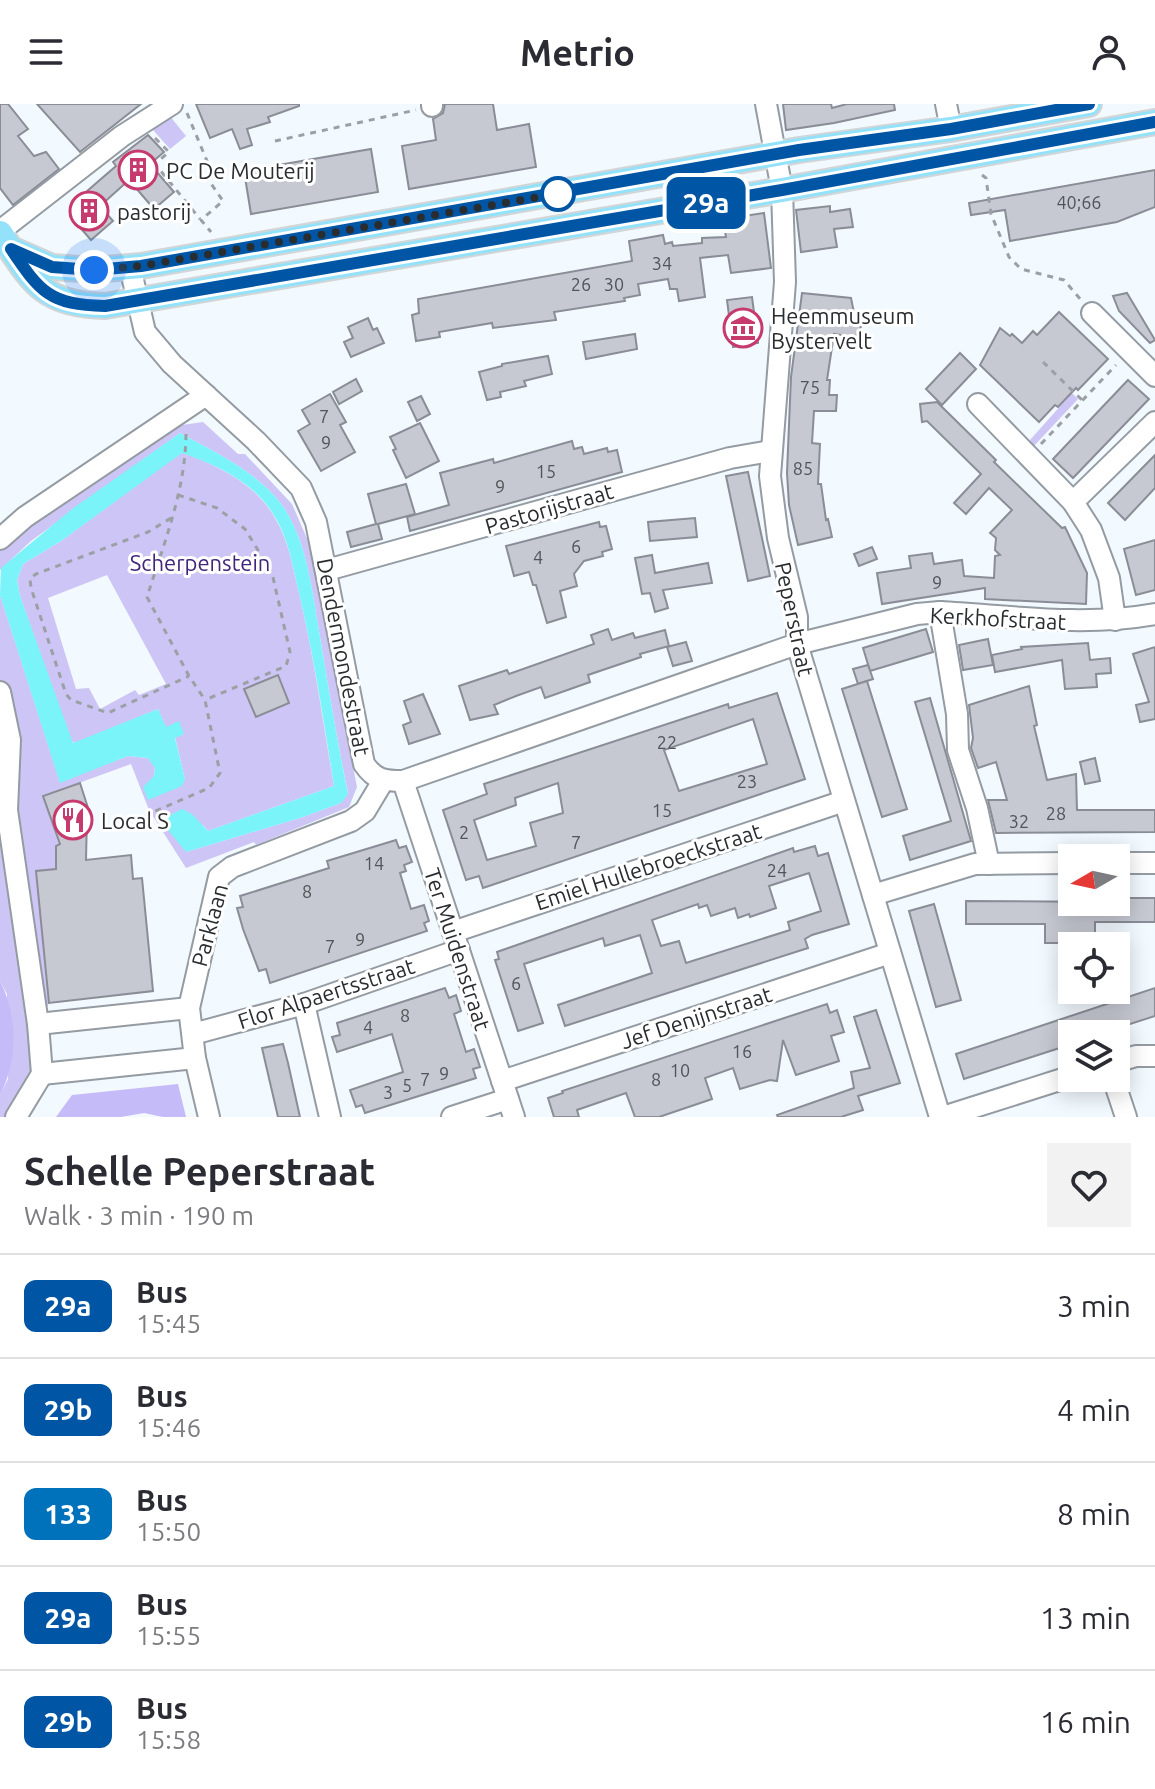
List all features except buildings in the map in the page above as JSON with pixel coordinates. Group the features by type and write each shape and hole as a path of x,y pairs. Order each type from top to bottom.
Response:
{"main road":[{"path":"4,238 52,267 94,270 130,267 1089,104"},
{"path":"4,238 34,283 56,299 80,305 105,306 782,190 955,156 1155,122"}],"street":[{"path":"4,238 141,124 172,104"},
{"name":"Peperstraat","path":"766,104 782,190 785,282 770,476 778,538 797,617 797,644 942,1117"},
{"path":"946,104 951,129"},
{"name":"Dendermondestraat","path":"130,267 145,332 172,364 256,441 301,488 316,522 327,570 364,764 371,773 393,781"},
{"path":"1092,313 1155,376"},
{"path":"0,539 25,517 206,395"},
{"path":"978,404 1073,502 1091,530 1109,578 1115,620"},
{"path":"1073,502 1155,422"},
{"name":"Pastorijstraat","path":"327,570 730,458 771,451"},
{"path":"940,612 957,714 958,750 977,808 989,864"},
{"name":"Kerkhofstraat","path":"797,644 917,614 940,612 1078,622 1155,614"},
{"path":"393,781 797,644"},
{"path":"0,692 10,740 7,810 38,1024 42,1074 16,1117"},
{"name":"Ter Muidenstraat","path":"393,781 456,941 508,1099"},
{"name":"Parklaan","path":"209,1117 195,1058 189,1008 219,877 232,867 351,821 365,811 393,781"},
{"name":"Emiel Hullebroeckstraat","path":"456,941 844,801"},
{"path":"873,895 975,864 1058,863"},
{"path":"1130,863 1155,863"},
{"name":"Flor Alpaertsstraat","path":"193,1034 304,1004 456,941"},
{"name":"Jef Denijnstraat","path":"452,1117 508,1099 890,953"},
{"path":"304,1004 330,1117"},
{"path":"38,1024 189,1008"},
{"path":"1130,1058 1155,1056"},
{"path":"42,1074 195,1058"},
{"path":"942,1117 1058,1080"},
{"path":"1118,1092 1126,1117"}],"path":[{"path":"172,104 207,161 199,166 223,201 201,220"},
{"path":"275,141 432,105"},
{"path":"141,124 169,152 155,164 224,252"},
{"path":"955,156 986,178 991,214 1009,257 1021,269 1064,280 1092,313"},
{"path":"1028,457 1130,351"},
{"path":"1043,362 1083,401"},
{"path":"136,825 151,813 209,788 220,773 205,700 147,597 178,495 186,460 186,428"},
{"path":"178,495 217,508 245,529 272,573 290,652 286,666 205,700"},
{"path":"173,516 148,532 36,574 30,579 66,694 71,700 108,713 189,676"}],"green space":[{"path":"169,115 186,136 170,149 153,130"},
{"path":"1072,393 1078,399 1033,447 1030,440"},
{"name":"Scherpenstein","path":"203,422 238,454 245,454 292,504 309,543 357,787 349,807 256,845 254,842 186,868 149,810 131,764 43,796 60,844 56,869 36,871 49,1003 38,1024 42,1074 16,1117 0,1117 0,1095 8,1079 7,994 0,981 0,595 60,782 128,756 148,758 155,767 154,776 185,779 175,737 184,734 166,728 158,709 78,742 70,739 20,596 17,580 23,564 61,541 182,452 246,485 275,518 290,555 309,641 334,786 208,831 203,825 186,852 303,817 341,803 348,793 311,583 298,536 284,508 274,496 236,465 180,433 31,541 0,570 0,528 175,426","holes":["107,575 166,684 139,695 135,690 100,709 89,688 76,689 48,598"]}],"shaded area":[{"path":"0,981 10,1009 14,1038 10,1067 0,1095"},
{"path":"178,1084 186,1117 144,1113 121,1117 56,1117 72,1095"}],"water":[{"path":"180,433 263,484 292,522 311,583 348,794 341,803 303,817 186,852 164,825 168,816 182,809 192,814 208,831 334,786 314,665 292,564 284,535 267,505 234,477 182,453 61,541 23,564 17,580 20,596 73,743 158,709 166,727 179,721 184,734 175,738 185,779 182,786 148,800 143,787 154,776 155,768 148,758 128,756 60,783 0,595 1,568 72,509"}],"bus line":[{"name":"29a","path":"1089,104 951,129 799,150 141,266 94,270 52,267 11,249 34,283 56,299 80,305 105,306 782,190 955,156 1155,122"}],"place":[{"name":"PC De Mouterij","path":"138,170"},
{"name":"pastorij","path":"89,211"},
{"name":"Heemmuseum Bystervelt","path":"743,328"},
{"name":"Local S","path":"73,820"}],"route":[{"path":"94,270 141,266 568,192 558,194"}]}
